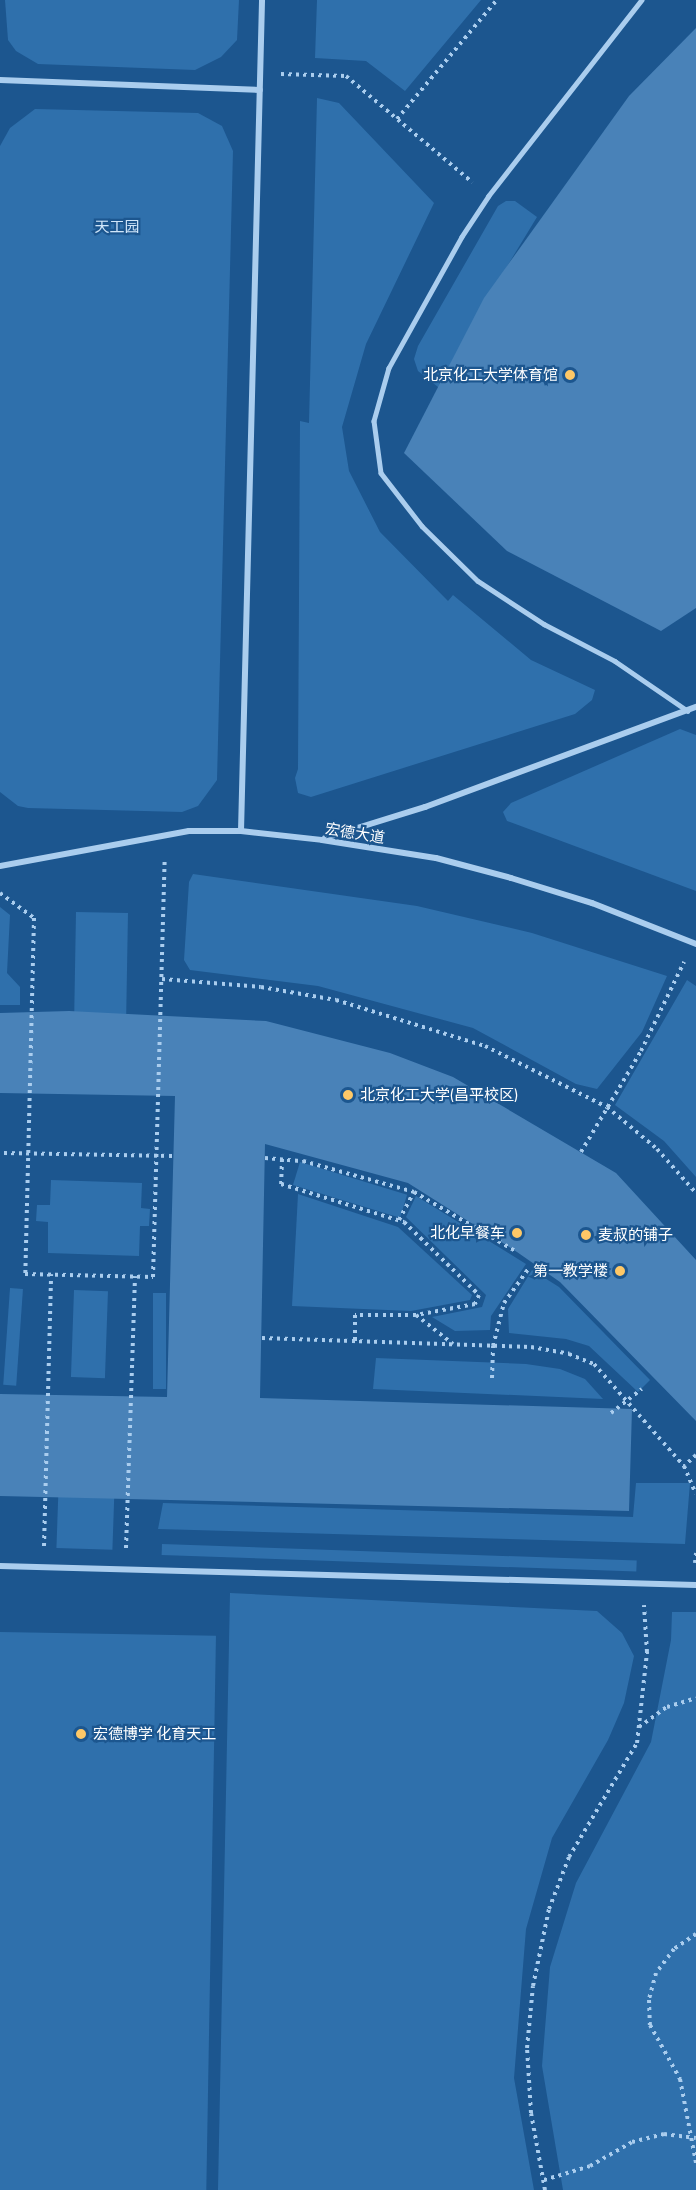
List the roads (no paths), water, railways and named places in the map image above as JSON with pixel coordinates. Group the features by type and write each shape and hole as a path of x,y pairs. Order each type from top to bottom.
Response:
{"street":[{"path":"241,831 262,0"},
{"path":"0,80 260,90"},
{"path":"322,840 425,807 696,707"},
{"name":"宏德大道","path":"0,866 189,831 241,831 322,840 436,858 592,903 694,943"},
{"path":"0,1566 696,1585"}],"lane":[{"path":"642,0 489,196 437,276 389,368 374,421 381,473 422,526 478,581 544,624 615,661 688,711"}],"place":[{"name":"北京化工大学体育馆","path":"570,375"},
{"name":"北京化工大学(昌平校区)","path":"348,1095"},
{"name":"北化早餐车","path":"517,1233"},
{"name":"麦叔的铺子","path":"586,1235"},
{"name":"第一教学楼","path":"620,1271"},
{"name":"宏德博学 化育天工","path":"81,1734"}],"park label":[{"name":"天工园","path":"117,227"}]}
